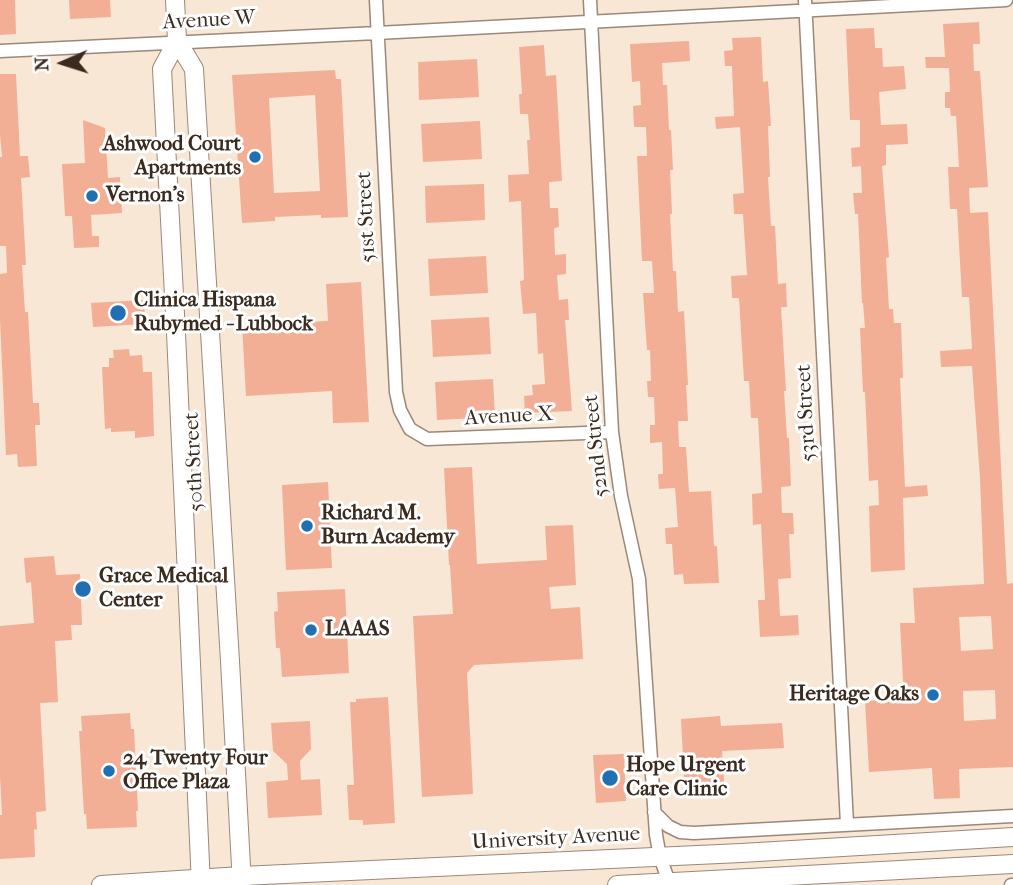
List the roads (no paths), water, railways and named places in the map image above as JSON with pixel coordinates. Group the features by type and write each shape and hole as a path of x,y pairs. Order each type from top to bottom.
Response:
{"main road":[{"name":"50th Street","path":"175,0 177,41 194,69 242,880"},
{"name":"50th Street","path":"177,41 162,69 201,882"},
{"name":"University Avenue","path":"102,885 242,880 1013,837"},
{"path":"617,885 1013,864"}],"street":[{"name":"51st Street","path":"376,0 396,392 400,411 410,429"},
{"name":"52nd Street","path":"590,0 612,432 621,496 639,579 654,811 660,856 670,883"},
{"name":"Avenue W","path":"0,51 592,22 805,5 1006,0"},
{"name":"53rd Street","path":"805,5 847,824"},
{"name":"Avenue X","path":"410,429 427,439 612,432"},
{"path":"654,811 668,826 680,832 694,833 1013,816"}],"place":[{"name":"Ashwood Court Apartments","path":"255,157"},
{"name":"Vernon's","path":"92,196"},
{"name":"Clinica Hispana Rubymed - Lubbock","path":"118,313"},
{"name":"Richard M. Burn Academy","path":"307,526"},
{"name":"Grace Medical Center","path":"83,589"},
{"name":"LAAAS","path":"311,630"},
{"name":"Heritage Oaks","path":"933,695"},
{"name":"24 Twenty Four Office Plaza","path":"109,771"},
{"name":"Hope Urgent Care Clinic","path":"610,778"}]}
